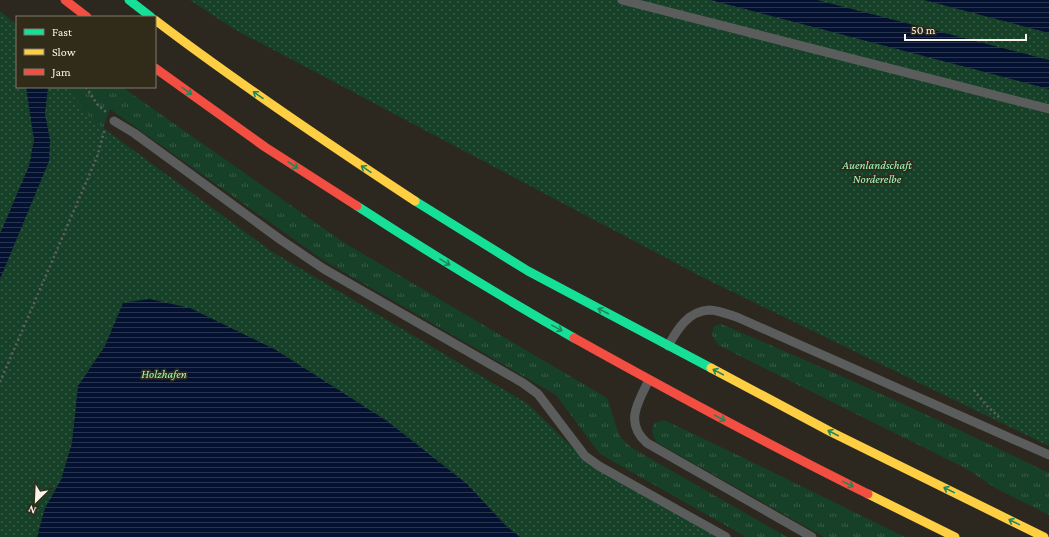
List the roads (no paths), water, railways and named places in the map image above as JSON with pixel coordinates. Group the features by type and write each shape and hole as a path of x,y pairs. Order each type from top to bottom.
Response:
{"highway":[{"path":"66,0 86,16"},
{"path":"129,0 150,16"},
{"path":"156,21 300,125 426,210 528,271 831,432 1044,537"},
{"path":"156,69 265,147 412,242 512,303 649,380 814,467 955,537"}],"lane":[{"path":"622,0 1049,109"},
{"path":"114,121 134,133 275,236 324,269 523,383 538,394 585,456 599,466 726,537"},
{"path":"668,346 680,325 696,314 709,310 720,312 740,318 1048,454"},
{"path":"649,380 637,406 634,418 636,430 641,438 647,443 812,537"}],"water":[{"path":"711,0 817,0 1049,60 1049,89"},
{"path":"924,0 1049,0 1049,33"},
{"path":"26,88 48,88 45,114 50,140 49,161 0,279 0,234 29,166 34,140"},
{"path":"149,299 190,308 276,350 387,421 467,484 506,526 520,537 37,537 45,508 61,480 72,443 78,386 105,346 123,303"}],"park label":[{"name":"Auenlandschaft Norderelbe","path":"877,172"},
{"name":"Holzhafen","path":"164,374"}]}
